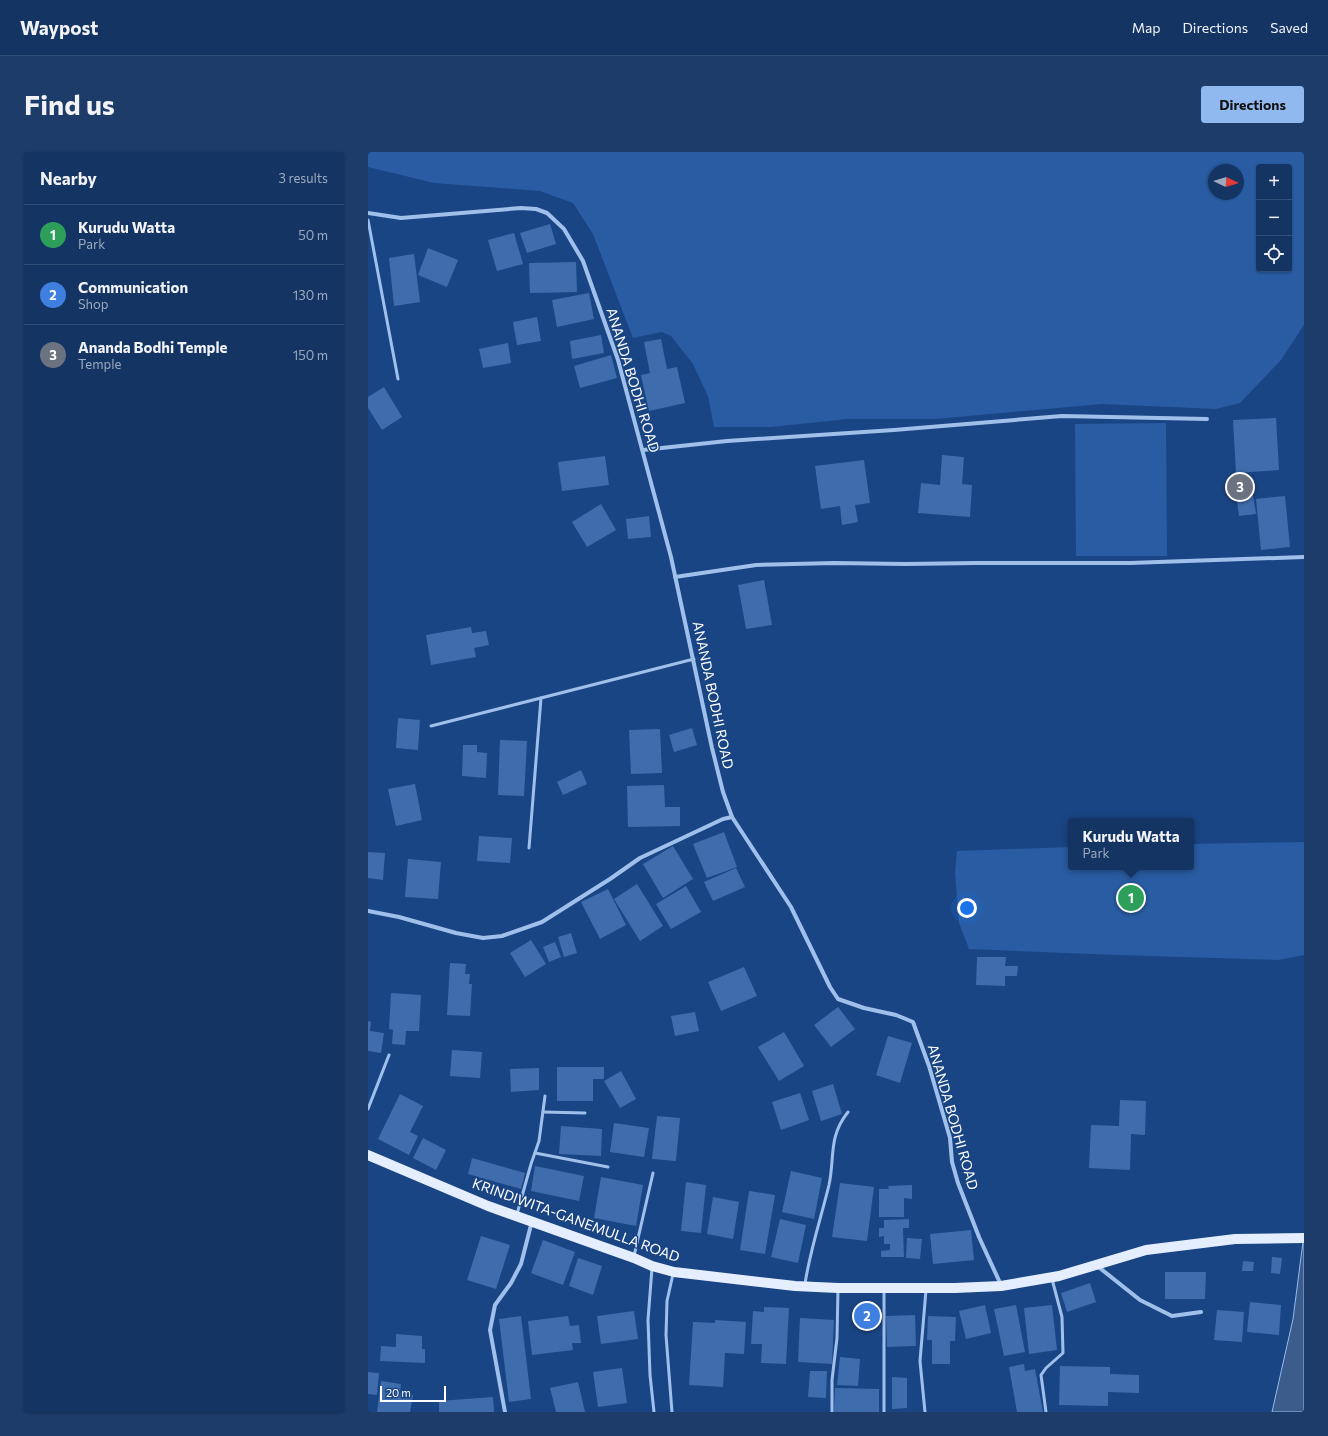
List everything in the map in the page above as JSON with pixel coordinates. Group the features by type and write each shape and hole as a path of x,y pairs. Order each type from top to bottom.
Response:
{"main road":[{"name":"KRINDIWITA-GANEMULLA ROAD","path":"368,1155 488,1206 634,1258 652,1266 674,1272 805,1286 838,1288 1001,1286 1052,1277 1146,1250 1235,1239 1301,1238"}],"street":[{"name":"ANANDA BODHI ROAD","path":"368,214 400,218 521,208 536,209 547,213 564,228 583,262 618,360 643,450 675,576 712,748 723,792 732,817 791,907 830,987 838,999 864,1008 896,1015 913,1022 929,1066 950,1138 952,1162 958,1183 979,1237 1001,1286"},
{"path":"643,450 727,441 894,430 1062,416 1207,418"},
{"path":"675,576 756,566 834,562 905,564 1122,563 1304,557"},
{"path":"368,911 399,917 456,933 483,938 502,936 542,922 640,858 723,819 732,817"},
{"path":"505,1412 490,1330 495,1305 511,1283 521,1264 532,1221"},
{"path":"1096,1265 1140,1300 1172,1316 1200,1312"}],"lane":[{"path":"368,220 398,379"},
{"path":"431,726 694,659"},
{"path":"529,848 541,698"},
{"path":"368,1109 389,1055"},
{"path":"517,1216 539,1140 545,1096"},
{"path":"543,1112 585,1113"},
{"path":"805,1286 808,1262 829,1182 835,1137 840,1123 848,1112"},
{"path":"535,1153 608,1167"},
{"path":"634,1258 653,1173"},
{"path":"652,1266 648,1320 650,1375 654,1412"},
{"path":"672,1412 666,1335 667,1301 674,1272"},
{"path":"1046,1412 1041,1375 1046,1368 1063,1353 1062,1317 1052,1277"},
{"path":"884,1287 884,1412"},
{"path":"832,1412 832,1380 837,1338 838,1288"},
{"path":"925,1412 920,1361 926,1288"}],"shaded area":[{"path":"368,152 1304,152 1304,325 1281,360 1240,403 1216,409 1102,404 935,419 848,419 771,427 714,427 708,396 693,364 671,336 662,332 633,338 593,234 573,203 540,191 434,183 368,167"},
{"path":"1166,423 1167,556 1076,556 1075,424"},
{"path":"1304,842 1304,955 1278,960 969,949 959,923 955,874 957,851 1068,847 1068,870 1194,870 1194,844"},
{"path":"1304,1234 1304,1412 1272,1412 1293,1319"}],"building":[{"path":"550,224 556,244 527,253 520,233"},
{"path":"514,233 523,264 497,271 488,240"},
{"path":"428,248 458,260 447,287 418,275"},
{"path":"414,254 420,302 394,306 389,258"},
{"path":"576,262 577,292 530,293 529,263"},
{"path":"589,293 594,319 557,327 552,300"},
{"path":"537,317 541,341 517,345 513,322"},
{"path":"601,335 604,353 572,359 570,341"},
{"path":"661,339 667,369 677,367 685,403 649,411 641,375 650,373 644,342"},
{"path":"508,343 511,363 483,368 479,349"},
{"path":"611,355 617,378 580,388 574,366"},
{"path":"384,387 402,417 382,430 368,408 368,397"},
{"path":"1276,418 1279,470 1236,473 1233,420"},
{"path":"942,455 964,457 962,484 972,485 970,517 918,513 921,483 940,485"},
{"path":"605,456 609,485 562,491 558,462"},
{"path":"864,460 870,503 855,505 858,522 842,525 840,506 821,509 815,466"},
{"path":"1251,483 1256,514 1239,516 1235,485"},
{"path":"1285,496 1290,547 1261,550 1256,499"},
{"path":"601,504 616,530 587,547 572,522"},
{"path":"649,516 651,537 628,539 626,519"},
{"path":"764,580 772,625 746,629 738,585"},
{"path":"471,627 472,633 486,631 489,645 474,648 476,657 431,665 426,635"},
{"path":"398,718 420,720 418,750 396,748"},
{"path":"692,728 697,745 674,752 669,735"},
{"path":"660,729 662,773 631,774 629,730"},
{"path":"500,740 527,741 524,796 498,795"},
{"path":"463,745 477,745 477,752 487,753 486,778 462,776"},
{"path":"581,770 587,784 563,795 557,782"},
{"path":"415,784 422,820 396,826 388,789"},
{"path":"664,785 665,807 680,807 680,826 628,827 627,786"},
{"path":"724,832 737,867 707,878 693,844"},
{"path":"479,836 512,838 510,863 477,861"},
{"path":"673,846 693,879 663,898 643,864"},
{"path":"368,852 385,853 383,880 368,878"},
{"path":"408,859 441,862 438,899 405,897"},
{"path":"736,868 745,887 713,901 704,882"},
{"path":"637,884 663,926 640,941 614,899"},
{"path":"686,886 701,912 671,929 656,904"},
{"path":"608,889 626,925 600,939 581,902"},
{"path":"571,933 577,953 564,957 558,937"},
{"path":"531,940 546,964 525,977 510,953"},
{"path":"555,942 561,957 549,962 543,947"},
{"path":"977,957 1006,957 1005,966 1018,966 1017,976 1005,976 1005,986 976,985"},
{"path":"450,963 466,964 465,974 470,974 469,984 472,984 470,1016 447,1015"},
{"path":"744,967 757,996 721,1011 708,982"},
{"path":"391,993 421,995 419,1031 406,1031 405,1045 392,1044 393,1030 389,1029"},
{"path":"838,1007 855,1029 831,1047 814,1025"},
{"path":"695,1012 699,1031 675,1036 671,1016"},
{"path":"368,1021 371,1022 370,1031 384,1033 381,1053 368,1051"},
{"path":"784,1032 804,1066 779,1081 758,1047"},
{"path":"888,1036 912,1043 900,1083 876,1075"},
{"path":"452,1050 482,1052 480,1078 450,1076"},
{"path":"557,1067 604,1067 604,1079 593,1079 593,1101 557,1101"},
{"path":"539,1068 539,1090 511,1092 510,1069"},
{"path":"621,1071 636,1099 620,1108 604,1081"},
{"path":"833,1084 842,1114 821,1121 812,1091"},
{"path":"800,1093 809,1120 781,1130 772,1102"},
{"path":"400,1094 423,1106 410,1132 418,1136 409,1155 378,1139"},
{"path":"1120,1100 1146,1101 1145,1135 1131,1134 1130,1170 1089,1168 1091,1125 1119,1126"},
{"path":"657,1116 680,1118 676,1161 652,1159"},
{"path":"614,1123 649,1128 644,1157 610,1152"},
{"path":"561,1126 602,1129 601,1156 559,1154"},
{"path":"423,1138 446,1150 436,1170 413,1158"},
{"path":"472,1158 525,1173 521,1189 468,1174"},
{"path":"535,1166 584,1176 579,1201 531,1191"},
{"path":"791,1171 822,1178 814,1219 782,1212"},
{"path":"601,1177 643,1185 636,1226 594,1218"},
{"path":"686,1182 706,1185 701,1233 681,1231"},
{"path":"840,1183 874,1187 867,1241 832,1237"},
{"path":"912,1185 912,1199 904,1198 904,1217 879,1217 879,1189 889,1189 888,1186"},
{"path":"749,1191 775,1195 765,1254 740,1250"},
{"path":"713,1197 739,1202 733,1239 707,1234"},
{"path":"780,1219 806,1225 798,1263 771,1257"},
{"path":"909,1219 909,1228 903,1228 904,1257 881,1257 881,1251 890,1250 890,1244 884,1244 884,1236 879,1237 879,1228 884,1228 884,1220"},
{"path":"971,1230 974,1260 933,1264 930,1234"},
{"path":"481,1236 510,1245 496,1289 467,1280"},
{"path":"907,1238 922,1239 920,1259 906,1258"},
{"path":"543,1240 575,1252 563,1285 531,1273"},
{"path":"1272,1257 1282,1258 1280,1274 1271,1273"},
{"path":"578,1258 602,1266 593,1295 569,1286"},
{"path":"1243,1261 1254,1262 1253,1271 1242,1271"},
{"path":"1165,1272 1206,1272 1205,1299 1165,1299"},
{"path":"1090,1283 1096,1302 1067,1312 1061,1293"},
{"path":"1250,1302 1281,1305 1279,1335 1247,1332"},
{"path":"859,1303 876,1304 874,1329 858,1328"},
{"path":"985,1305 991,1333 966,1339 959,1311"},
{"path":"1016,1305 1025,1352 1004,1356 994,1309"},
{"path":"1052,1305 1057,1350 1029,1354 1024,1308"},
{"path":"764,1307 789,1308 786,1364 761,1363 762,1344 751,1344 753,1311 764,1312"},
{"path":"1217,1310 1244,1312 1242,1342 1214,1340"},
{"path":"634,1311 638,1339 601,1344 597,1316"},
{"path":"915,1315 916,1346 887,1347 886,1316"},
{"path":"521,1316 531,1399 509,1402 499,1319"},
{"path":"568,1316 570,1326 579,1325 581,1343 572,1343 573,1350 532,1355 528,1321"},
{"path":"928,1316 956,1317 955,1341 950,1341 950,1364 932,1364 932,1340 927,1340"},
{"path":"800,1318 834,1320 832,1364 798,1362"},
{"path":"715,1320 746,1322 744,1354 725,1353 723,1387 689,1385 693,1322 715,1323"},
{"path":"396,1334 422,1336 422,1349 425,1349 425,1363 380,1361 381,1346 396,1347"},
{"path":"840,1357 860,1359 858,1386 837,1385"},
{"path":"1024,1364 1025,1371 1035,1369 1043,1412 1017,1412 1009,1367"},
{"path":"1060,1366 1110,1367 1110,1374 1139,1375 1139,1393 1108,1392 1108,1406 1059,1405"},
{"path":"622,1368 627,1403 598,1407 593,1372"},
{"path":"810,1371 827,1371 826,1398 808,1397"},
{"path":"368,1372 379,1373 377,1395 368,1394"},
{"path":"892,1377 907,1378 907,1408 892,1409"},
{"path":"381,1381 401,1384 400,1393 413,1395 410,1412 377,1412"},
{"path":"578,1382 585,1412 556,1412 550,1388"},
{"path":"835,1388 879,1389 879,1412 834,1412"},
{"path":"493,1397 494,1412 439,1412 439,1401"}],"place":[{"name":"Ananda Bodhi Temple","path":"1240,487"},
{"name":"Kurudu Watta","path":"1131,898"},
{"name":"Communication","path":"867,1316"}]}
